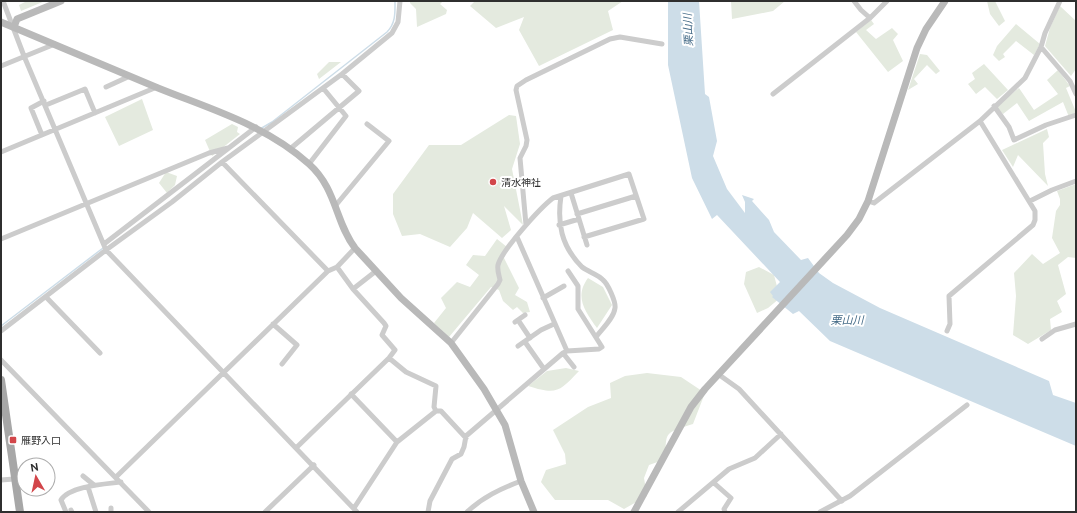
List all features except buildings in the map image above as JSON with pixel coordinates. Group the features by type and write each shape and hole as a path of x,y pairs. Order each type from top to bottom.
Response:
{"main road":[{"path":"1,380 3,403 20,512"}],"street":[{"path":"3,1 24,56 106,250 297,447 355,510 397,442 436,411 441,411 466,438"},
{"path":"14,27 18,19 60,1"},
{"path":"1,332 106,250 172,202 222,162 265,132 342,74 395,29 398,22 400,1"},
{"path":"854,1 860,10 870,18"},
{"path":"773,94 870,18 886,1"},
{"path":"634,512 691,407 718,374 847,235 859,219 868,201 917,48 926,29 944,1"},
{"path":"868,201 874,203 980,121 1025,78 1041,47 1045,33 1060,1"},
{"path":"1,22 157,88 256,127 290,149 309,164 325,182 336,204 350,241 355,248 401,298 451,343 497,410 505,425 522,481 534,512"},
{"path":"526,225 520,158 526,146 527,140 517,86 526,80 610,39 620,37 662,44"},
{"path":"1,66 55,44"},
{"path":"1041,47 1070,81 1076,94"},
{"path":"290,149 359,91 342,74"},
{"path":"106,87 130,76"},
{"path":"1,152 157,88"},
{"path":"309,164 346,116 323,88"},
{"path":"42,135 31,108 85,89 95,113"},
{"path":"994,106 996,112 1009,127 1014,140 1046,125 1076,115"},
{"path":"947,331 950,324 949,296 1033,225 1036,215 1030,201 980,121"},
{"path":"336,204 389,141 366,124"},
{"path":"104,244 256,127"},
{"path":"1,239 209,153 228,148"},
{"path":"222,162 328,271"},
{"path":"451,343 498,284 500,280 498,269 501,258 526,225 548,202 561,196 629,174 644,219 584,237"},
{"path":"1030,201 1052,190 1076,181"},
{"path":"571,193 586,245"},
{"path":"561,196 558,215 559,225 568,248 582,267 604,280 615,304 615,309 612,316 596,337"},
{"path":"559,225 636,196"},
{"path":"517,237 565,352 574,367"},
{"path":"116,476 328,271 337,267 355,248"},
{"path":"297,447 389,358 395,350 382,335 386,326 353,289 337,267"},
{"path":"353,289 376,271"},
{"path":"428,512 430,501 452,459 461,454 466,438 565,352 599,349 602,347 578,309 578,286 568,271"},
{"path":"543,298 564,286"},
{"path":"46,297 100,353"},
{"path":"525,315 517,321 530,338"},
{"path":"273,324 297,345 282,364"},
{"path":"518,346 541,330 554,324"},
{"path":"1042,339 1055,330 1076,324"},
{"path":"525,342 544,369"},
{"path":"389,358 406,372 436,386 434,407 436,411"},
{"path":"1,360 116,476 149,512"},
{"path":"718,374 739,389 842,501"},
{"path":"351,394 397,442"},
{"path":"820,512 842,501 967,405"},
{"path":"678,512 729,469 755,458 781,434"},
{"path":"265,512 314,465"},
{"path":"83,476 94,485"},
{"path":"1,480 14,479"},
{"path":"467,512 479,500 493,492 522,481"},
{"path":"68,512 61,500 62,497 94,485 121,482"},
{"path":"714,483 731,498 724,509 726,512"},
{"path":"88,487 96,512"}],"shaded area":[{"path":"27,1 45,1 21,11 19,5"},
{"path":"410,1 443,1 440,4 447,10 446,14 417,27 416,9"},
{"path":"475,1 623,1 608,11 613,30 539,66 519,30 524,17 496,28 470,6"},
{"path":"731,1 785,1 773,11 732,19"},
{"path":"987,1 995,1 1005,21 999,26 990,14"},
{"path":"1060,6 1076,21 1076,69 1071,76 1045,46 1050,28"},
{"path":"871,20 874,24 866,30 876,39 892,28 898,34 893,40 903,61 888,72 856,32"},
{"path":"1016,24 1040,44 1034,55 1016,41 1003,54 1005,57 999,61 993,55 997,46"},
{"path":"920,54 927,55 940,71 936,74 927,65 914,79 918,84 908,90"},
{"path":"329,62 341,62 319,79 317,74"},
{"path":"984,64 1008,90 997,99 985,87 976,94 968,84 975,79 972,73"},
{"path":"1058,70 1070,86 1066,88 1076,112 1069,117 1063,102 1029,121 1017,103 1003,114 996,107 1019,88 1034,110 1058,94 1047,80"},
{"path":"142,99 153,130 119,146 105,117"},
{"path":"509,115 516,116 520,144 512,169 523,225 504,206 511,230 502,238 473,213 467,228 450,247 420,234 402,236 393,214 393,194 429,145 461,145"},
{"path":"232,124 238,127 237,132 240,134 212,156 205,140"},
{"path":"1047,129 1049,137 1043,143 1045,174 1048,186 1018,155 1013,167 1002,150"},
{"path":"166,172 177,176 175,185 167,193 159,183"},
{"path":"1076,184 1076,258 1068,257 1058,265 1066,294 1057,301 1062,312 1050,319 1051,330 1028,344 1013,335 1016,296 1014,273 1032,254 1043,264 1060,253 1052,238 1056,211 1060,205 1060,199 1057,191"},
{"path":"497,239 507,247 504,258 519,288 515,295 527,302 530,312 523,313 517,307 513,310 503,301 499,290 491,287 449,337 434,323 446,308 441,298 457,282 470,287 479,275 466,265 473,255 485,256"},
{"path":"759,267 774,275 780,298 768,308 757,313 744,284 746,272"},
{"path":"588,278 603,287 612,305 597,328 585,310 583,304 582,291"},
{"path":"566,368 579,371 567,383 557,390 552,391 528,386 547,371"},
{"path":"647,373 681,377 705,393 693,424 672,431 669,434 666,443 666,459 649,465 644,478 647,496 624,509 608,500 555,500 541,482 546,470 566,464 565,454 553,430 588,407 611,398 610,383 625,376"}],"water":[{"name":"栗山川","path":"668,1 699,1 705,94 709,97 717,141 713,156 727,189 745,213 745,202 742,195 754,199 752,201 769,220 774,232 801,260 808,258 819,273 833,283 880,308 1049,381 1053,395 1076,403 1076,446 830,341 799,311 793,314 772,297 773,296 770,292 780,282 717,215 712,219 692,178 668,65"}],"waterway":[{"path":"260,129 272,122 387,32 392,25 395,13 395,1"},
{"path":"1,326 103,248"}],"place":[{"name":"清水神社","path":"493,182"},
{"name":"雁野入口","path":"13,440"}]}
